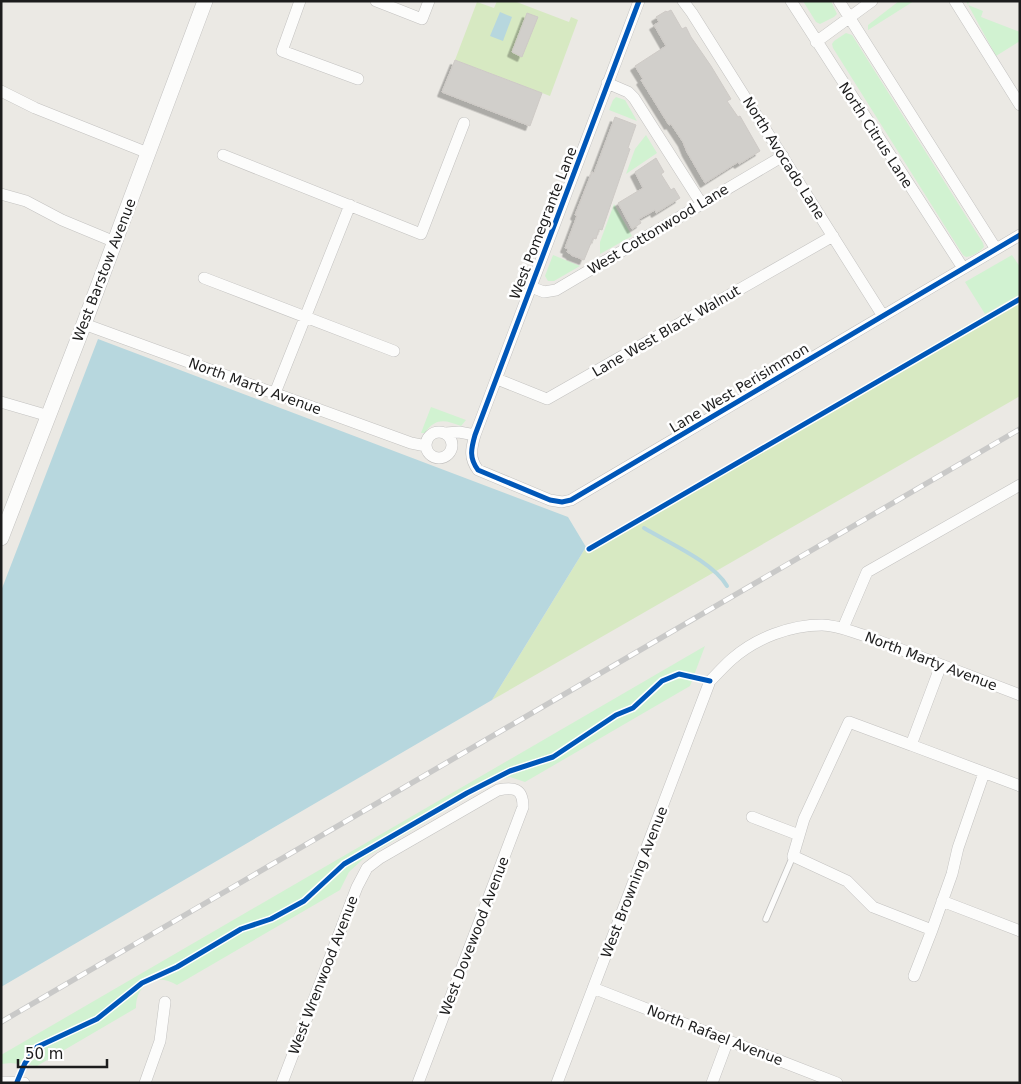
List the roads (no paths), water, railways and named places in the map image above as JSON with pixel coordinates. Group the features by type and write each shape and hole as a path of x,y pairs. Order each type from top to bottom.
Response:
{"street":[{"name":"West Barstow Avenue","path":"1,538 10,507 49,416 205,1"},
{"path":"300,1 282,51 358,78"},
{"path":"376,1 422,19 428,1"},
{"name":"West Pomegrante Lane","path":"470,454 496,379 640,1"},
{"name":"North Avocado Lane","path":"683,1 883,316"},
{"name":"North Citrus Lane","path":"791,1 962,268"},
{"path":"839,1 996,249"},
{"path":"816,42 872,1"},
{"path":"955,1 1020,105"},
{"path":"608,83 628,92 634,98 702,203"},
{"path":"1,91 34,108 148,153"},
{"path":"223,154 422,234 464,124"},
{"name":"West Cottonwood Lane","path":"531,287 544,292 556,290 783,156"},
{"path":"1,194 26,201 62,220 115,242"},
{"path":"275,393 350,205"},
{"name":"Lane West Perisimmon","path":"470,454 473,464 478,470 486,474 550,500 562,502 571,500 1020,235"},
{"name":"Lane West Black Walnut","path":"496,379 547,399 833,236"},
{"path":"204,278 394,351"},
{"name":"North Marty Avenue","path":"84,324 411,443 426,446 428,452 435,457 470,454"},
{"path":"1,402 49,416"},
{"path":"426,446 428,438 434,433 459,432 475,435"},
{"path":"446,433 450,436 453,444 448,455"},
{"path":"843,628 867,572 1020,485"},
{"name":"North Marty Avenue","path":"710,681 732,658 754,643 798,627 823,625 843,628 1020,695"},
{"path":"911,745 941,665"},
{"name":"West Browning Avenue","path":"557,1083 710,681"},
{"path":"932,930 873,907 847,881 793,856 804,819 848,722 1020,786"},
{"path":"914,976 952,874 958,848 984,773"},
{"name":"West Wrenwood Avenue","path":"282,1083 367,868 380,858 498,790 509,788 518,790"},
{"name":"West Dovewood Avenue","path":"418,1083 524,807 523,797 518,790"},
{"path":"752,816 799,834"},
{"path":"942,901 1020,931"},
{"name":"North Rafael Avenue","path":"593,988 837,1083"},
{"path":"145,1083 160,1041 165,1002"},
{"path":"712,1083 728,1040"},
{"path":"1,1082 21,1082"}],"lane":[{"path":"766,919 793,856"}],"water":[{"path":"500,12 512,17 503,41 490,36"},
{"path":"98,339 568,517 586,547 492,700 1,987 1,591"}],"waterway":[{"path":"644,528 701,561 712,569 727,586"}],"railway":[{"path":"1,1022 1020,429"}]}
